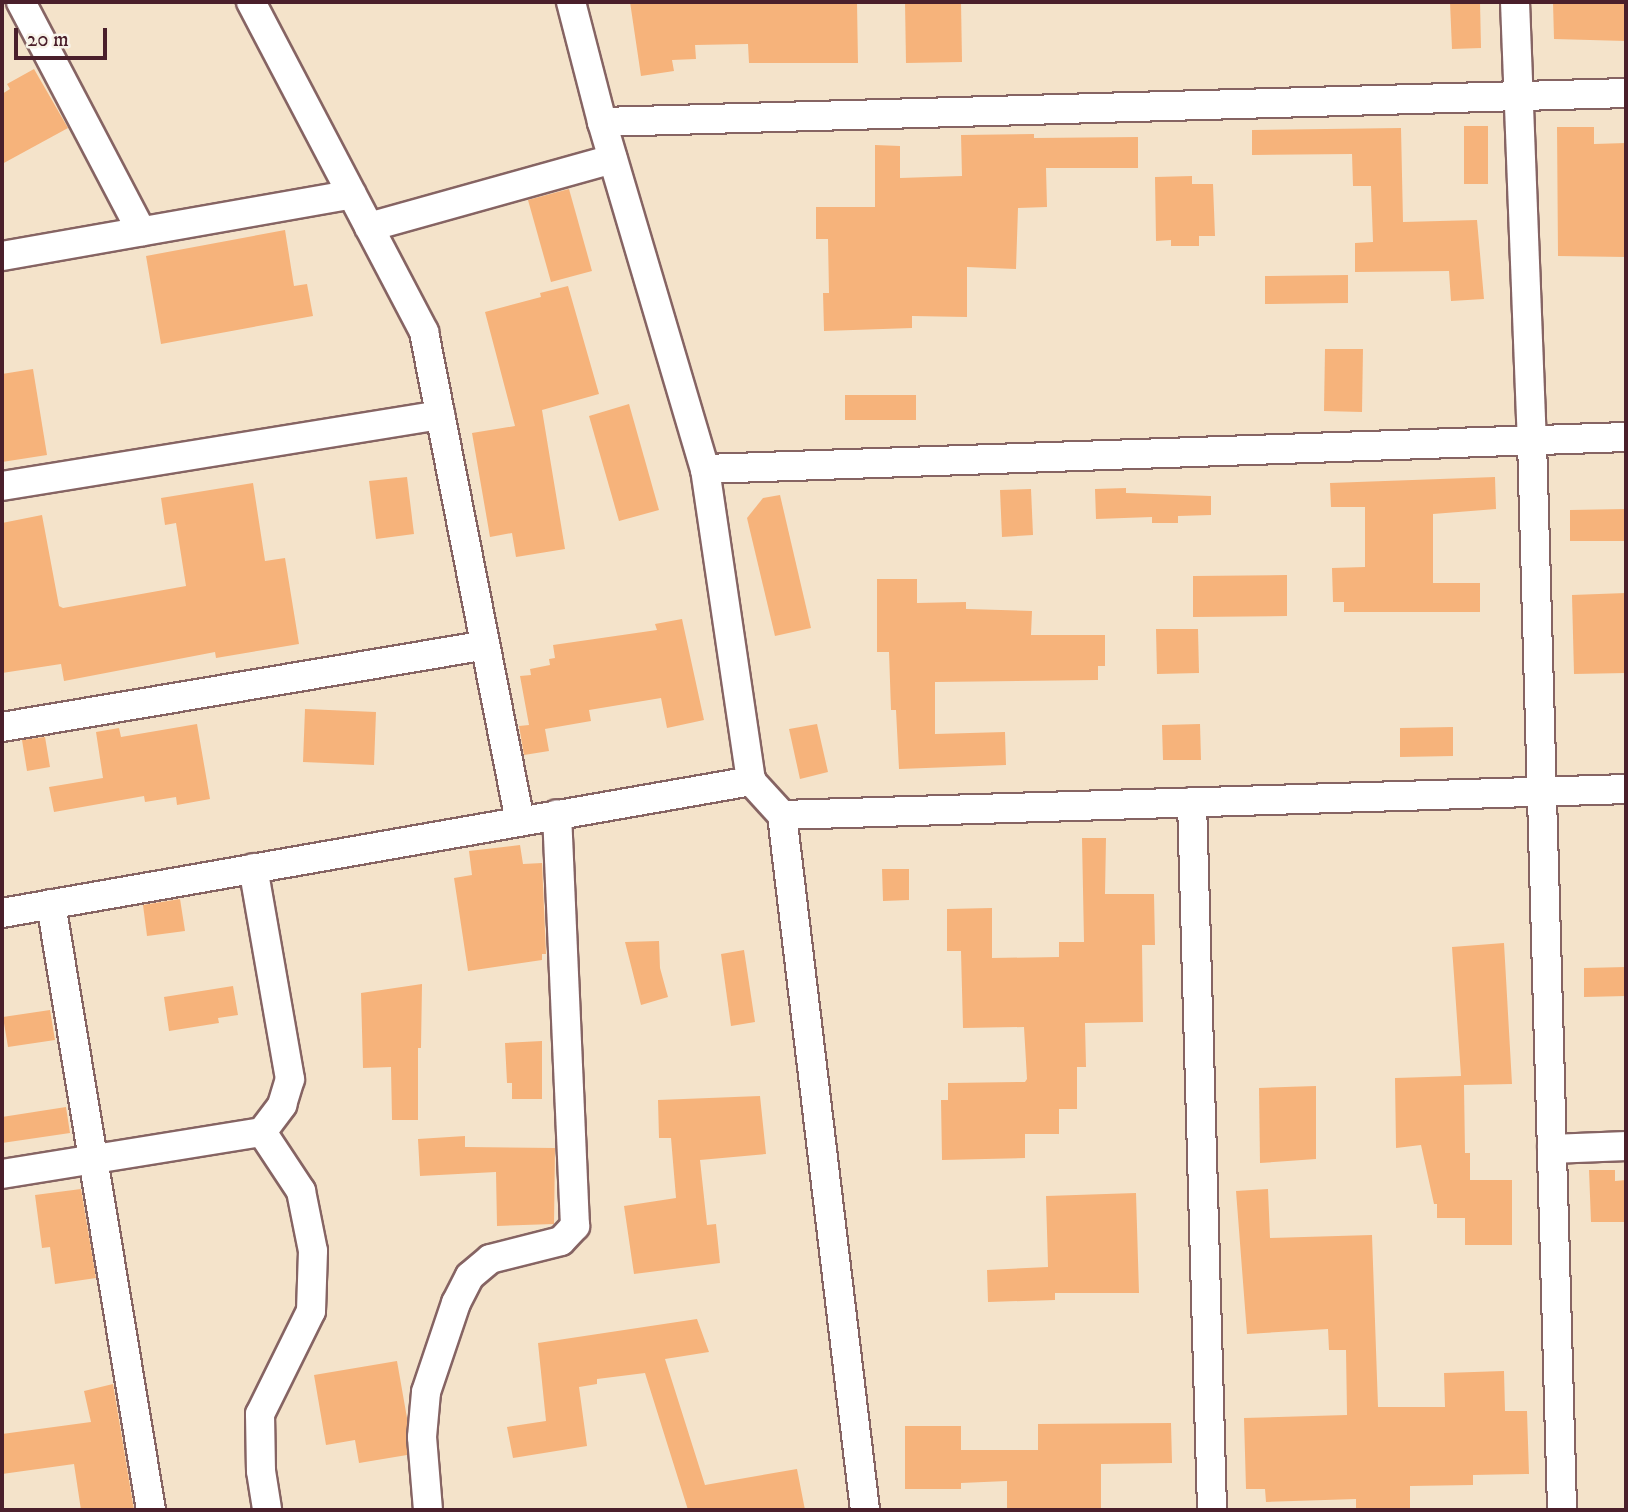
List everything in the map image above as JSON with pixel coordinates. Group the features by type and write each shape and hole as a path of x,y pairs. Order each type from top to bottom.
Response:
{"street":[{"path":"21,2 141,231"},
{"path":"251,2 424,332 520,821"},
{"path":"571,2 602,122 705,469 751,780 782,815 865,1510"},
{"path":"1515,2 1532,441 1562,1510"},
{"path":"602,122 1626,93"},
{"path":"369,227 613,159"},
{"path":"2,256 352,194"},
{"path":"2,486 440,415"},
{"path":"705,469 1626,437"},
{"path":"2,727 485,645"},
{"path":"2,913 751,780"},
{"path":"782,815 1626,789"},
{"path":"1192,802 1212,1510"},
{"path":"428,1510 422,1437 426,1392 456,1303 470,1276 490,1259 561,1241 575,1226 557,814"},
{"path":"2,1174 262,1132 282,1105 290,1079 253,868"},
{"path":"51,904 151,1510"},
{"path":"262,1132 301,1191 313,1251 311,1311 260,1414 261,1471 267,1510"},
{"path":"1552,1149 1626,1146"}],"building":[{"path":"630,2 857,2 858,63 749,63 748,44 695,45 696,59 672,60 674,71 641,76"},
{"path":"905,2 961,2 962,62 906,63"},
{"path":"1450,2 1480,2 1481,48 1452,49"},
{"path":"1553,2 1626,2 1626,41 1554,39"},
{"path":"34,69 68,128 2,164 2,94 10,89 7,84"},
{"path":"1464,126 1488,126 1488,184 1464,184"},
{"path":"1557,127 1594,127 1594,144 1626,143 1626,257 1558,256"},
{"path":"1401,128 1403,222 1477,220 1484,299 1451,301 1449,271 1355,272 1355,243 1373,242 1371,186 1353,186 1352,154 1252,155 1252,130"},
{"path":"1034,134 1034,138 1138,137 1138,168 1046,168 1047,207 1018,208 1016,269 967,267 967,317 912,316 912,328 824,331 823,293 829,293 828,239 816,239 816,207 875,207 875,145 900,146 900,178 962,176 961,135"},
{"path":"1192,176 1192,184 1213,184 1215,236 1199,236 1199,246 1171,246 1171,240 1156,241 1155,177"},
{"path":"569,189 592,271 551,282 528,200"},
{"path":"285,230 294,286 307,284 313,316 161,344 146,256"},
{"path":"1348,275 1348,303 1265,304 1265,276"},
{"path":"568,286 599,394 542,410 565,549 516,557 512,533 490,537 472,433 515,426 485,312 541,297 540,293"},
{"path":"1325,349 1363,349 1362,412 1324,411"},
{"path":"33,369 47,455 2,462 2,374"},
{"path":"845,395 916,395 916,420 845,420"},
{"path":"629,404 659,510 619,521 589,416"},
{"path":"407,477 414,534 376,539 369,481"},
{"path":"1495,477 1496,509 1433,514 1433,583 1480,583 1480,612 1344,612 1344,602 1333,602 1332,568 1365,567 1365,507 1331,507 1330,483"},
{"path":"253,483 265,561 285,558 299,644 216,658 215,652 64,681 61,664 2,673 2,523 42,515 59,606 63,608 186,586 176,523 165,525 161,498"},
{"path":"1126,488 1126,493 1211,496 1211,515 1178,516 1178,523 1152,523 1152,517 1096,519 1095,489"},
{"path":"1031,489 1033,535 1002,537 1000,490"},
{"path":"780,495 811,628 775,636 747,518 763,498"},
{"path":"1626,509 1626,541 1570,541 1570,510"},
{"path":"1287,575 1287,616 1193,617 1193,576"},
{"path":"877,579 917,579 917,603 966,602 966,609 1032,611 1031,635 1105,635 1105,666 1098,666 1098,680 935,682 935,734 1005,732 1006,765 899,769 896,710 891,710 889,652 877,652"},
{"path":"1626,593 1626,673 1574,674 1572,595"},
{"path":"682,619 704,720 667,728 661,698 589,710 591,721 545,729 549,751 524,755 519,726 529,725 520,676 531,675 530,669 550,665 549,659 555,658 553,645 657,630 655,624"},
{"path":"1156,629 1198,629 1199,673 1157,674"},
{"path":"305,709 376,712 374,765 303,762"},
{"path":"197,724 210,799 177,805 176,797 145,802 144,796 54,812 49,787 103,778 96,732 119,728 121,737"},
{"path":"817,724 828,772 800,779 789,729"},
{"path":"1200,724 1201,760 1163,760 1162,725"},
{"path":"1453,727 1453,756 1400,757 1400,728"},
{"path":"45,737 50,767 27,771 22,740"},
{"path":"1082,838 1106,838 1105,894 1154,894 1155,945 1142,945 1143,1022 1085,1023 1086,1067 1077,1067 1077,1109 1059,1109 1059,1134 1025,1134 1025,1158 942,1160 941,1100 948,1100 948,1083 1025,1082 1027,1079 1024,1027 963,1028 961,951 947,951 947,909 992,908 992,958 1059,957 1059,942 1084,942"},
{"path":"520,845 523,864 542,863 546,954 542,954 542,960 468,971 454,878 472,875 469,851"},
{"path":"882,869 909,869 909,900 883,901"},
{"path":"180,899 185,931 147,936 143,905"},
{"path":"659,941 660,968 668,997 641,1005 625,942"},
{"path":"1504,943 1512,1084 1464,1085 1465,1153 1470,1153 1470,1180 1512,1180 1512,1245 1465,1245 1465,1218 1437,1218 1437,1204 1434,1204 1421,1145 1396,1148 1395,1078 1461,1076 1452,947"},
{"path":"744,950 755,1022 731,1026 721,954"},
{"path":"1626,967 1626,996 1584,997 1584,968"},
{"path":"422,984 421,1048 418,1048 418,1120 392,1120 391,1067 363,1068 361,993"},
{"path":"233,986 238,1015 218,1018 219,1023 169,1031 164,997"},
{"path":"50,1010 55,1040 8,1047 3,1017"},
{"path":"542,1041 542,1099 512,1099 512,1083 507,1083 505,1043"},
{"path":"1316,1086 1316,1159 1260,1163 1259,1088"},
{"path":"760,1096 766,1154 700,1160 707,1225 716,1224 720,1263 634,1274 624,1206 676,1198 671,1138 659,1138 658,1100"},
{"path":"66,1107 70,1133 2,1143 2,1117"},
{"path":"465,1136 465,1147 555,1148 554,1224 497,1226 496,1172 420,1176 418,1139"},
{"path":"1589,1170 1615,1170 1615,1181 1626,1180 1626,1222 1591,1222"},
{"path":"81,1189 96,1278 55,1284 50,1247 42,1248 35,1195"},
{"path":"1268,1189 1270,1238 1372,1235 1378,1407 1445,1407 1444,1373 1504,1371 1505,1411 1527,1411 1529,1474 1473,1475 1473,1485 1410,1486 1410,1510 1356,1510 1356,1499 1266,1502 1265,1489 1246,1489 1244,1418 1347,1415 1346,1350 1329,1350 1328,1329 1247,1334 1236,1191"},
{"path":"1136,1193 1139,1293 1055,1293 1055,1300 988,1302 987,1270 1048,1267 1046,1196"},
{"path":"697,1319 709,1352 665,1359 705,1485 797,1469 805,1510 688,1510 645,1373 597,1379 597,1384 579,1387 587,1446 513,1458 507,1427 546,1421 538,1343"},
{"path":"397,1361 407,1418 407,1455 359,1463 355,1440 326,1445 314,1375"},
{"path":"113,1384 134,1510 81,1510 74,1464 2,1474 2,1434 91,1422 84,1391"},
{"path":"1171,1423 1172,1463 1101,1464 1101,1510 1007,1510 1007,1481 961,1483 961,1489 905,1489 905,1426 961,1426 961,1450 1038,1450 1038,1424"}]}
